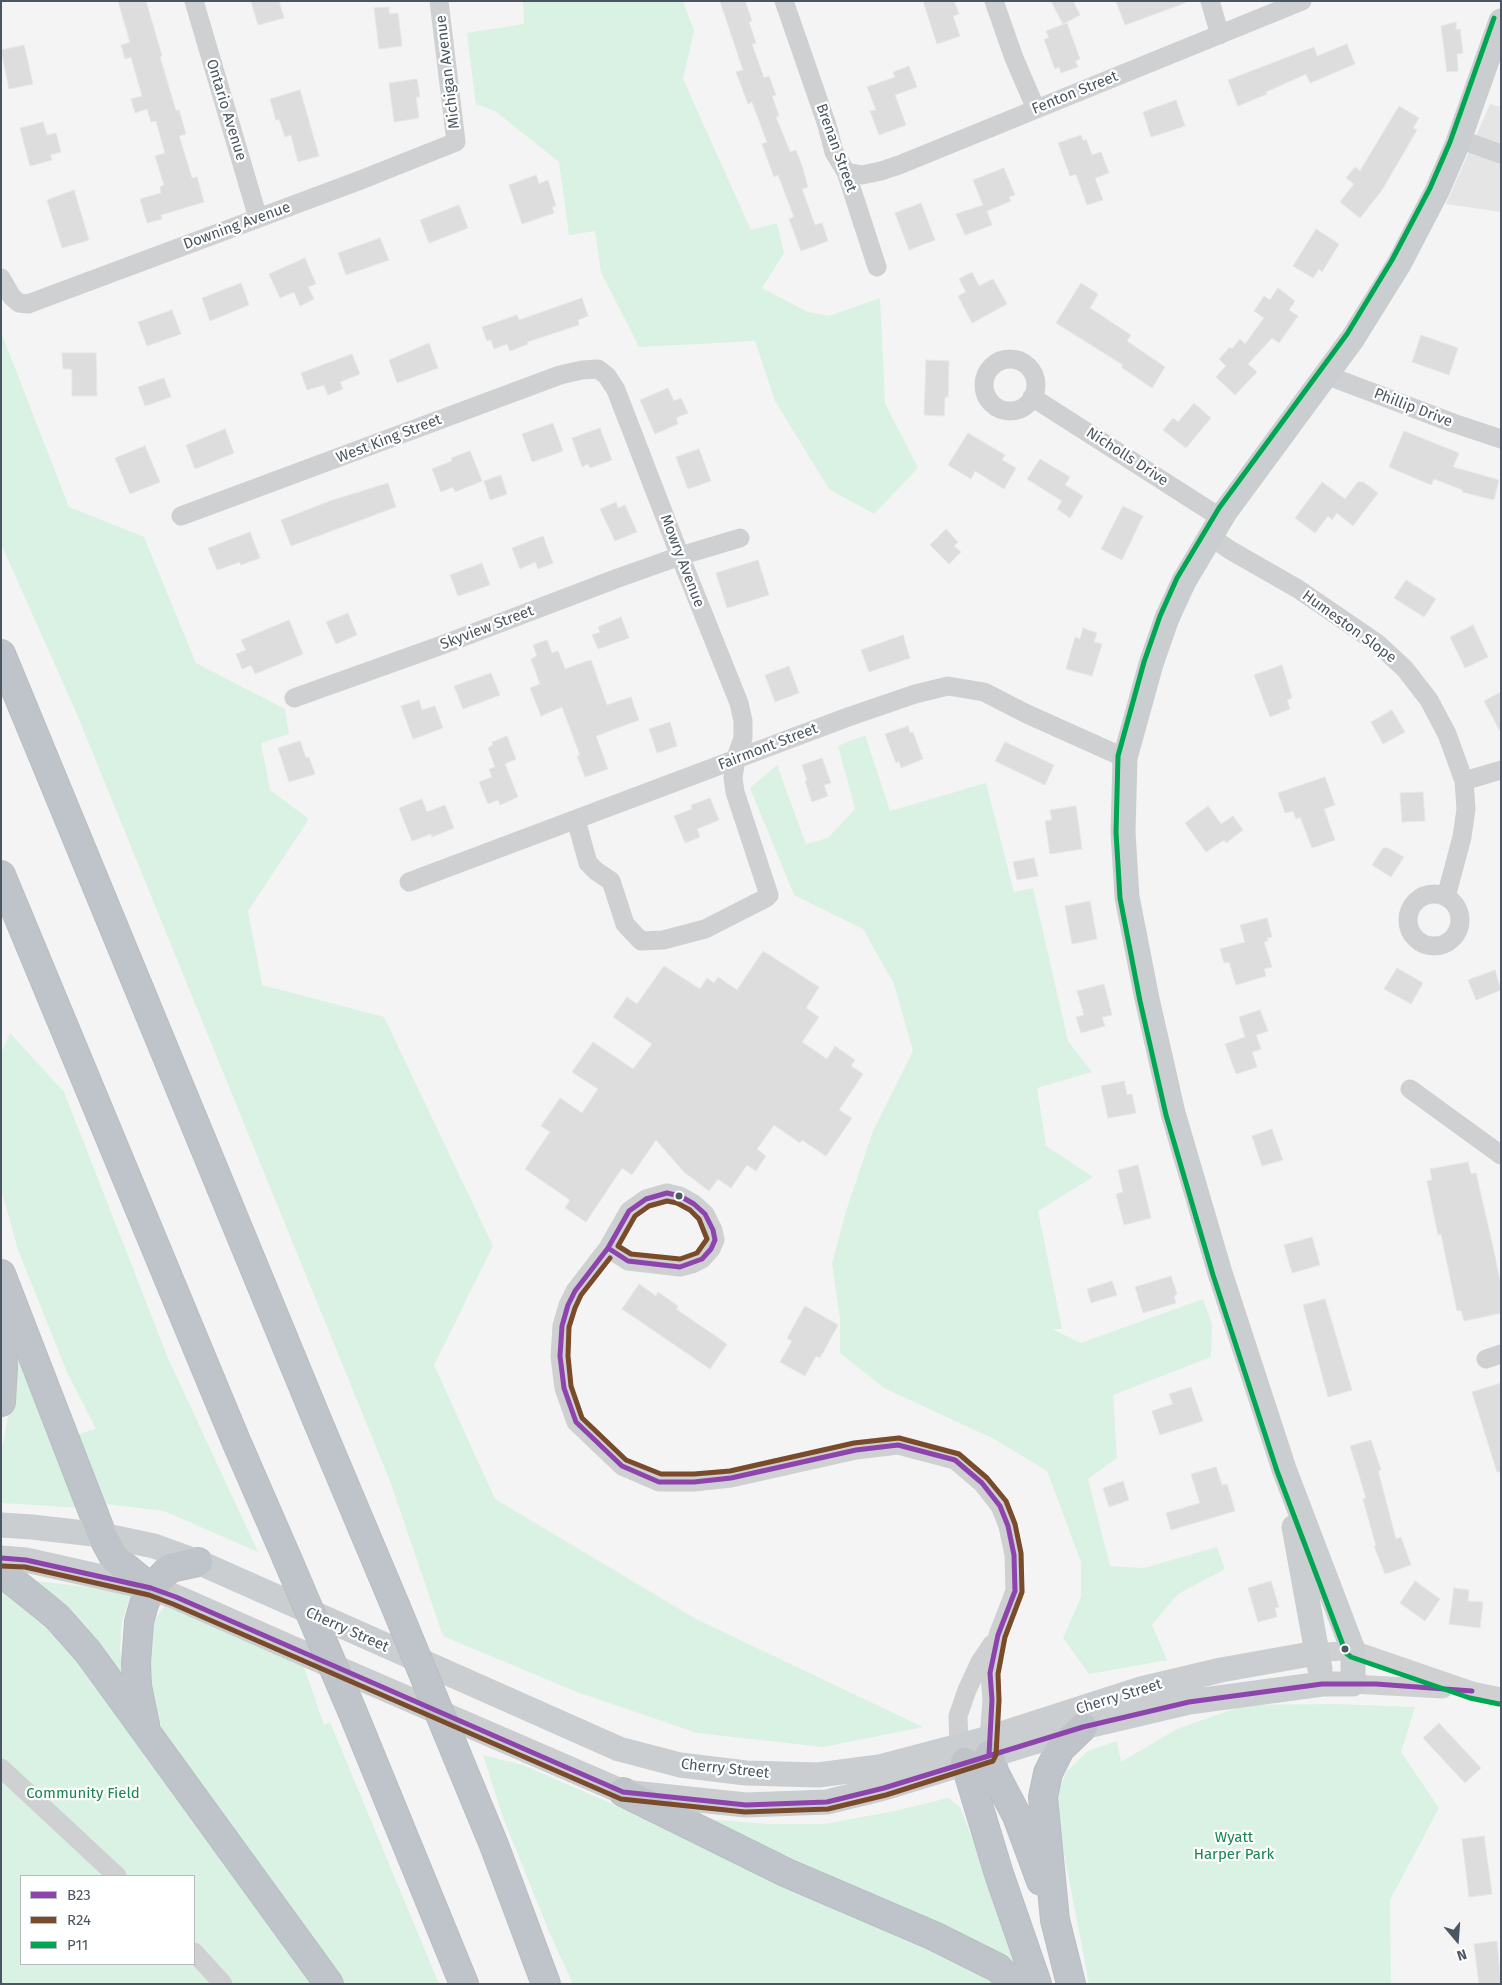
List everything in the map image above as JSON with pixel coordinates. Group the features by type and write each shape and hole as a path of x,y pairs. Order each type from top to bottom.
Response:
{"highway":[{"path":"1,654 494,1845 546,1984"},
{"path":"1,875 464,1984"},
{"path":"1,1274 102,1534 116,1559 151,1588"},
{"path":"1,1328 3,1367 1,1402"},
{"path":"147,1733 137,1686 136,1663 139,1622 144,1604 151,1588 170,1568 198,1562"},
{"path":"1,1576 10,1579 57,1617 88,1652 329,1984"},
{"path":"1055,1920 1043,1797 1048,1773 1060,1749 1083,1727"},
{"path":"976,1750 995,1774 1017,1816 1055,1920 1072,1984"},
{"path":"976,1750 999,1874 1037,1984"},
{"path":"623,1792 787,1873 934,1936 998,1968 1014,1984"},
{"path":"494,1845 562,1984"}],"main road":[{"path":"1353,1684 1353,1650 1284,1469 1220,1273 1173,1113 1127,897 1123,832 1125,758 1150,664 1167,618 1184,581 1216,527 1249,478 1358,330 1399,264 1437,191 1459,139 1501,21"},
{"path":"1284,1469 1322,1684"},
{"name":"Cherry Street","path":"1,1525 32,1526 102,1534 154,1546 198,1562 619,1749 680,1765 746,1773 818,1775 879,1767 976,1750 1189,1702 1322,1684 1353,1684"},
{"name":"Cherry Street","path":"1,1558 26,1560 151,1588 198,1606 339,1670 623,1792 746,1805 827,1802 884,1788 976,1750 1141,1689 1221,1670 1316,1653"}],"street":[{"name":"Ontario Avenue","path":"194,1 258,218"},
{"name":"Michigan Avenue","path":"439,1 456,142"},
{"name":"Brenan Street","path":"784,1 827,124 834,152 846,172 877,267"},
{"path":"994,1 1014,58 1036,109"},
{"path":"1210,1 1220,35"},
{"name":"Fenton Street","path":"846,172 862,175 881,171 1302,1"},
{"path":"1459,139 1501,154"},
{"name":"Downing Avenue","path":"1,278 12,298 17,302 28,304 456,142"},
{"name":"West King Street","path":"181,516 560,375 582,370 598,370"},
{"name":"Mowry Avenue","path":"576,820 588,863 611,881 625,924 641,941 663,940 705,929 769,895 735,792 733,778 736,758 743,738 743,721 739,704 616,390 607,376 598,370"},
{"name":"Phillip Drive","path":"1326,375 1501,439"},
{"name":"Nicholls Drive","path":"1032,397 1216,527"},
{"name":"Humeston Slope","path":"1216,527 1230,550 1298,589 1362,632 1392,656 1405,669 1429,700 1447,734 1464,781 1466,809 1462,837 1454,874 1446,896"},
{"name":"Skyview Street","path":"294,698 442,645 618,578 680,556 740,538"},
{"name":"Fairmont Street","path":"409,882 848,717 915,694 948,686 984,692 1026,714 1125,758"},
{"path":"1464,781 1501,770"},
{"path":"1410,1089 1501,1155"},
{"path":"608,1248 628,1260 680,1267 702,1259 711,1249 715,1240 714,1230 705,1214 694,1204 680,1196 667,1193 646,1199 629,1211 608,1248 575,1291 568,1305 562,1326 560,1356 564,1388 576,1422 622,1466 659,1482 694,1482 731,1478 856,1450 898,1444 955,1460 982,1484 1000,1506 1008,1526 1014,1555 1016,1591 998,1635 990,1673 992,1700 976,1750"},
{"path":"976,1750 958,1716 980,1662 998,1635"},
{"name":"Cherry Street","path":"1316,1653 1353,1650 1472,1691 1501,1697"},
{"name":"Cherry Street","path":"1353,1684 1472,1691"},
{"path":"1,1768 116,1875"},
{"path":"195,1953 223,1984"}],"shaded area":[{"path":"1490,104 1501,107 1501,212 1446,204"}],"green space":[{"path":"523,1 683,1 694,31 683,79 751,230 777,223 784,253 762,288 808,312 829,316 880,298 885,403 918,468 874,514 829,489 775,401 755,341 639,347 601,272 595,231 569,235 559,162 495,111 476,104 467,33 524,24"},
{"path":"1,332 69,507 144,537 196,663 285,709 289,734 261,743 270,790 309,819 248,911 262,985 384,1017 493,1246 434,1365 495,1499 696,1619 923,1727 823,1747 697,1733 577,1692 443,1636 390,1481 76,712 1,544"},
{"path":"865,735 890,811 986,783 1014,892 1033,888 1068,1041 1092,1072 1037,1088 1046,1146 1093,1177 1038,1211 1062,1329 1052,1329 1081,1343 1203,1299 1212,1324 1211,1357 1113,1395 1117,1458 1088,1479 1110,1566 1144,1568 1217,1547 1225,1569 1178,1594 1152,1625 1167,1660 1089,1674 1063,1638 1081,1597 1081,1562 1047,1471 996,1440 884,1388 840,1353 840,1319 832,1264 845,1214 873,1131 913,1051 894,984 863,929 794,895 750,788 777,765 806,844 828,838 855,809 838,746"},
{"path":"10,1033 64,1092 168,1358 258,1552 164,1511 105,1504 76,1435 96,1429 67,1372 18,1250 1,1188 1,1053"},
{"path":"18,1353 84,1508 1,1503 1,1453 10,1408 15,1354"},
{"path":"36,1581 131,1595 122,1622 120,1650 125,1679 119,1680 55,1598"},
{"name":"Community Field","path":"1,1589 69,1643 329,1984 1,1984"},
{"path":"165,1606 210,1623 303,1664 324,1725 330,1722 439,1984 344,1984 199,1791 157,1725 150,1701 147,1642 155,1619"},
{"name":"Wyatt Harper Park","path":"1334,1704 1415,1707 1401,1752 1439,1808 1390,1900 1391,1984 1089,1984 1063,1848 1056,1798 1066,1772 1088,1751 1117,1741 1121,1762 1177,1729 1245,1705"},
{"path":"483,1755 523,1765 672,1830 866,1919 992,1979 997,1984 573,1984 550,1934 504,1820"},
{"path":"948,1798 960,1807 1025,1976 852,1886 707,1819 768,1824 824,1824 895,1811"}],"building":[{"path":"118,1 146,1 176,111 179,110 186,134 179,136 192,178 197,177 204,202 161,215 162,219 147,223 140,199 161,193 160,187 164,185 155,156 165,153 156,121 151,122 147,109 135,113 131,99 142,96 131,57 125,59 121,45 130,42"},
{"path":"251,1 279,1 284,18 258,25"},
{"path":"720,1 745,1 752,21 749,22 756,43 752,44 764,78 769,76 776,95 772,96 779,116 776,117 790,152 796,150 802,166 808,187 802,189 815,225 822,223 828,241 801,251 789,219 794,217 778,175 774,177 762,144 767,142 752,102 748,104 736,72 743,70"},
{"path":"923,1 954,1 959,14 953,16 960,36 937,44"},
{"path":"1051,1 1073,1 1080,15 1063,24"},
{"path":"1116,1 1185,1 1185,3 1125,25"},
{"path":"389,7 389,14 398,13 402,46 379,49 374,8"},
{"path":"1456,22 1456,30 1460,29 1463,53 1457,54 1458,71 1447,72 1441,26"},
{"path":"1067,23 1080,59 1075,61 1078,67 1061,73 1059,67 1055,69 1044,39 1049,38 1046,31"},
{"path":"1347,44 1355,64 1310,83 1306,74 1238,106 1228,80 1314,47 1317,56"},
{"path":"24,45 33,84 9,89 1,50"},
{"path":"909,66 917,87 895,95 906,125 879,135 870,111 876,110 867,87 895,77 893,72"},
{"path":"417,79 420,97 416,97 419,118 394,122 389,83"},
{"path":"300,90 319,156 298,162 291,135 285,137 279,119 276,120 270,99"},
{"path":"1176,100 1185,126 1151,137 1143,112"},
{"path":"1399,106 1419,118 1413,128 1417,130 1382,190 1360,218 1340,202 1354,184 1346,178 1355,167 1360,171"},
{"path":"43,122 47,135 56,133 61,152 50,155 52,160 30,166 20,128"},
{"path":"1081,135 1083,141 1086,139 1092,155 1101,152 1109,173 1095,178 1103,200 1087,205 1076,174 1070,176 1058,143"},
{"path":"1004,168 1015,195 1009,197 1011,201 987,211 992,225 965,235 956,214 983,205 973,180"},
{"path":"536,175 539,184 548,180 556,206 552,207 554,213 522,224 509,185"},
{"path":"74,190 89,240 62,248 47,200"},
{"path":"921,203 935,240 909,250 895,213"},
{"path":"459,205 468,228 429,243 420,220"},
{"path":"1316,229 1339,244 1322,272 1319,269 1313,278 1293,266"},
{"path":"380,238 389,260 346,275 338,253"},
{"path":"305,258 316,284 308,287 314,299 300,306 294,292 280,298 269,274"},
{"path":"972,272 979,286 993,279 1007,304 972,323 958,296 966,292 959,279"},
{"path":"241,283 249,305 210,321 202,298"},
{"path":"1081,283 1098,294 1090,308 1131,335 1127,341 1165,367 1152,388 1121,367 1123,365 1056,323"},
{"path":"1278,288 1295,301 1289,310 1298,316 1279,343 1272,338 1248,364 1257,372 1235,395 1216,377 1226,366 1219,359 1230,347 1232,349 1240,339 1245,344 1264,318 1254,311 1264,296 1270,300"},
{"path":"582,298 588,316 578,320 579,325 527,342 528,344 510,351 507,344 494,349 491,340 487,341 482,327 517,315 519,320"},
{"path":"172,310 181,334 147,346 138,322"},
{"path":"1421,335 1458,348 1449,375 1412,362"},
{"path":"429,343 438,368 397,383 389,360"},
{"path":"62,353 96,353 97,396 72,396 72,369 63,369"},
{"path":"352,354 360,374 340,382 343,389 328,395 324,385 307,390 301,373"},
{"path":"926,360 949,361 948,397 945,397 944,416 924,415"},
{"path":"164,378 171,397 145,406 138,387"},
{"path":"668,388 674,401 681,398 688,413 676,418 678,424 655,434 640,400"},
{"path":"1194,403 1211,418 1186,448 1163,430 1173,418 1178,422"},
{"path":"553,423 563,451 532,462 522,434"},
{"path":"600,428 612,460 590,468 588,464 582,467 572,438"},
{"path":"225,429 234,453 195,469 186,445"},
{"path":"1404,431 1459,453 1453,467 1499,480 1494,500 1462,492 1463,490 1434,479 1431,485 1389,467"},
{"path":"968,433 1005,455 1002,460 1016,468 1004,489 975,471 971,479 948,465"},
{"path":"145,446 160,482 130,494 115,458"},
{"path":"699,449 711,481 688,489 676,457"},
{"path":"470,451 482,481 455,492 453,487 441,492 432,469 452,461 451,458"},
{"path":"1040,459 1070,477 1065,485 1083,496 1070,518 1057,509 1062,501 1027,479"},
{"path":"501,475 507,494 490,500 484,481"},
{"path":"1322,482 1345,499 1358,482 1363,482 1378,493 1353,526 1337,513 1332,520 1328,516 1315,533 1295,518"},
{"path":"388,483 396,507 291,546 281,520 330,501"},
{"path":"616,502 618,508 625,505 637,532 615,541 600,509"},
{"path":"1123,506 1143,516 1122,560 1101,549"},
{"path":"946,529 958,542 954,546 961,552 949,564 930,545"},
{"path":"250,532 260,558 241,565 240,562 217,570 208,548"},
{"path":"543,536 553,563 538,569 535,562 520,569 512,548"},
{"path":"758,560 769,595 727,608 716,573"},
{"path":"482,563 490,585 458,596 450,575"},
{"path":"1406,580 1436,599 1424,617 1394,598"},
{"path":"348,613 357,635 336,644 326,622"},
{"path":"621,617 629,638 598,649 592,635 600,632 598,627"},
{"path":"289,620 303,654 255,674 251,665 242,669 236,654 246,650 241,640"},
{"path":"1473,625 1488,657 1465,668 1450,637"},
{"path":"1083,628 1097,633 1094,642 1102,644 1092,676 1066,669 1075,637 1080,639"},
{"path":"903,635 910,658 869,672 861,650"},
{"path":"547,640 552,653 558,651 565,669 591,660 607,705 631,697 639,720 596,736 608,769 585,777 577,756 580,755 562,707 541,716 530,688 540,684 531,659 537,656 533,645"},
{"path":"1282,665 1292,698 1287,700 1290,709 1270,717 1254,675"},
{"path":"789,666 799,693 775,702 765,675"},
{"path":"491,673 500,695 463,709 454,686"},
{"path":"1501,692 1501,733 1484,701"},
{"path":"419,700 422,710 435,706 443,728 413,739 401,706"},
{"path":"1392,710 1405,732 1383,744 1371,722"},
{"path":"670,722 677,746 657,753 649,729"},
{"path":"908,726 910,733 913,732 923,759 901,768 899,761 896,763 885,734"},
{"path":"507,736 516,759 505,764 518,797 500,805 498,800 488,804 479,782 492,777 489,769 495,767 488,748 493,745 492,742"},
{"path":"300,741 306,758 309,757 315,774 289,782 278,748"},
{"path":"1005,742 1054,765 1045,785 995,761"},
{"path":"822,758 831,783 824,785 828,796 812,802 802,765"},
{"path":"1325,777 1335,805 1324,809 1335,840 1312,848 1300,817 1296,819 1293,811 1285,813 1278,793"},
{"path":"1423,792 1425,821 1402,822 1400,793"},
{"path":"710,798 719,820 697,829 700,837 685,843 674,816 692,809 691,805"},
{"path":"422,799 427,812 445,805 454,828 432,837 431,834 412,841 399,808"},
{"path":"1076,806 1082,849 1050,854 1045,821 1052,820 1050,810"},
{"path":"1208,806 1221,824 1233,816 1243,830 1226,843 1224,840 1206,852 1185,823"},
{"path":"1383,848 1388,848 1404,857 1391,877 1372,865"},
{"path":"1034,858 1038,876 1017,880 1013,862"},
{"path":"1090,901 1097,939 1072,944 1065,906"},
{"path":"1267,918 1272,937 1267,938 1268,941 1264,942 1272,967 1264,969 1266,976 1236,985 1229,962 1224,963 1220,949 1245,942 1240,925"},
{"path":"763,951 819,987 806,1008 819,1017 802,1042 827,1059 835,1046 855,1060 851,1066 863,1074 839,1110 852,1118 826,1156 802,1140 800,1143 774,1125 757,1149 766,1156 756,1171 747,1165 731,1188 718,1179 709,1191 684,1172 656,1140 632,1175 622,1168 586,1222 565,1208 570,1200 525,1169 550,1132 541,1126 560,1098 582,1113 598,1089 572,1072 593,1042 633,1069 652,1044 613,1017 627,997 637,1004 664,966 700,989 707,978 714,983 718,977 737,990"},
{"path":"1397,968 1423,983 1411,1004 1384,989"},
{"path":"1495,970 1501,990 1476,1000 1468,980"},
{"path":"1104,984 1112,1015 1102,1017 1105,1026 1081,1033 1076,1017 1084,1015 1077,991"},
{"path":"1260,1010 1268,1031 1256,1035 1261,1049 1252,1052 1257,1067 1236,1074 1225,1044 1245,1037 1239,1017"},
{"path":"1124,1081 1127,1095 1132,1094 1136,1113 1108,1118 1101,1086"},
{"path":"1272,1129 1283,1160 1262,1166 1252,1136"},
{"path":"1468,1162 1471,1174 1476,1173 1493,1247 1501,1285 1501,1313 1464,1321 1461,1310 1457,1311 1441,1234 1438,1235 1427,1181 1432,1180 1430,1169"},
{"path":"1138,1165 1151,1218 1124,1225 1116,1194 1123,1192 1118,1170"},
{"path":"1312,1237 1320,1265 1292,1273 1284,1245"},
{"path":"1171,1276 1177,1294 1174,1296 1176,1303 1143,1313 1135,1287"},
{"path":"1112,1281 1117,1295 1091,1303 1087,1289"},
{"path":"639,1284 656,1296 658,1292 678,1306 676,1309 727,1344 710,1369 622,1309"},
{"path":"1325,1299 1352,1390 1328,1397 1303,1305"},
{"path":"805,1306 838,1325 820,1358 816,1356 805,1376 780,1362 792,1341 787,1338"},
{"path":"1501,1383 1501,1472 1497,1472 1472,1392"},
{"path":"1191,1387 1203,1421 1160,1435 1152,1411 1173,1404 1169,1394"},
{"path":"1371,1440 1381,1470 1378,1471 1396,1539 1401,1537 1411,1565 1385,1574 1374,1546 1376,1546 1363,1499 1366,1498 1350,1446"},
{"path":"1216,1467 1222,1485 1227,1484 1235,1511 1171,1530 1166,1513 1200,1503 1191,1474"},
{"path":"1123,1481 1129,1500 1109,1507 1103,1488"},
{"path":"1271,1581 1279,1607 1275,1608 1277,1617 1258,1622 1248,1588"},
{"path":"1415,1581 1440,1599 1425,1621 1400,1603"},
{"path":"1454,1588 1469,1590 1468,1601 1483,1602 1480,1628 1449,1624"},
{"path":"1439,1723 1481,1768 1465,1783 1423,1738"},
{"path":"1484,1836 1492,1894 1469,1897 1462,1839"},
{"path":"1497,1941 1501,1984 1479,1984 1474,1944"}],"transit line":[{"name":"P11","path":"1494,18 1450,142 1430,188 1392,260 1347,334 1219,508 1177,578 1160,616 1144,662 1118,756 1116,832 1120,898 1140,1001 1166,1115 1213,1275 1277,1471 1346,1653 1351,1657 1470,1698 1499,1704"},
{"name":"B23","path":"667,1193 680,1196 694,1204 705,1214 713,1230 715,1240 711,1249 702,1259 680,1267 628,1261 608,1248 629,1211 646,1199 667,1193"},
{"name":"R24","path":"667,1201 677,1203 690,1210 699,1219 707,1239 697,1253 680,1259 631,1254 618,1246 635,1216 649,1206 667,1201"},
{"name":"B23","path":"608,1248 575,1291 568,1305 562,1326 560,1356 564,1388 576,1422 622,1466 659,1482 694,1482 731,1478 856,1450 898,1445 955,1460 982,1483 1000,1506 1008,1526 1014,1555 1015,1591 998,1635 990,1673 992,1700 989,1755"},
{"name":"R24","path":"1,1566 25,1567 149,1595 173,1604 621,1799 745,1812 828,1809 886,1795 993,1761 996,1755 999,1700 998,1674 1005,1637 1022,1592 1021,1553 1015,1524 1006,1501 987,1478 959,1454 899,1438 854,1443 730,1471 694,1474 661,1474 626,1460 582,1418 571,1386 568,1356 569,1327 575,1308 581,1295 610,1258"},
{"name":"B23","path":"1,1558 26,1560 151,1588 176,1597 623,1792 746,1805 827,1802 884,1788 1083,1727 1189,1702 1322,1684 1376,1684 1472,1691"}]}
